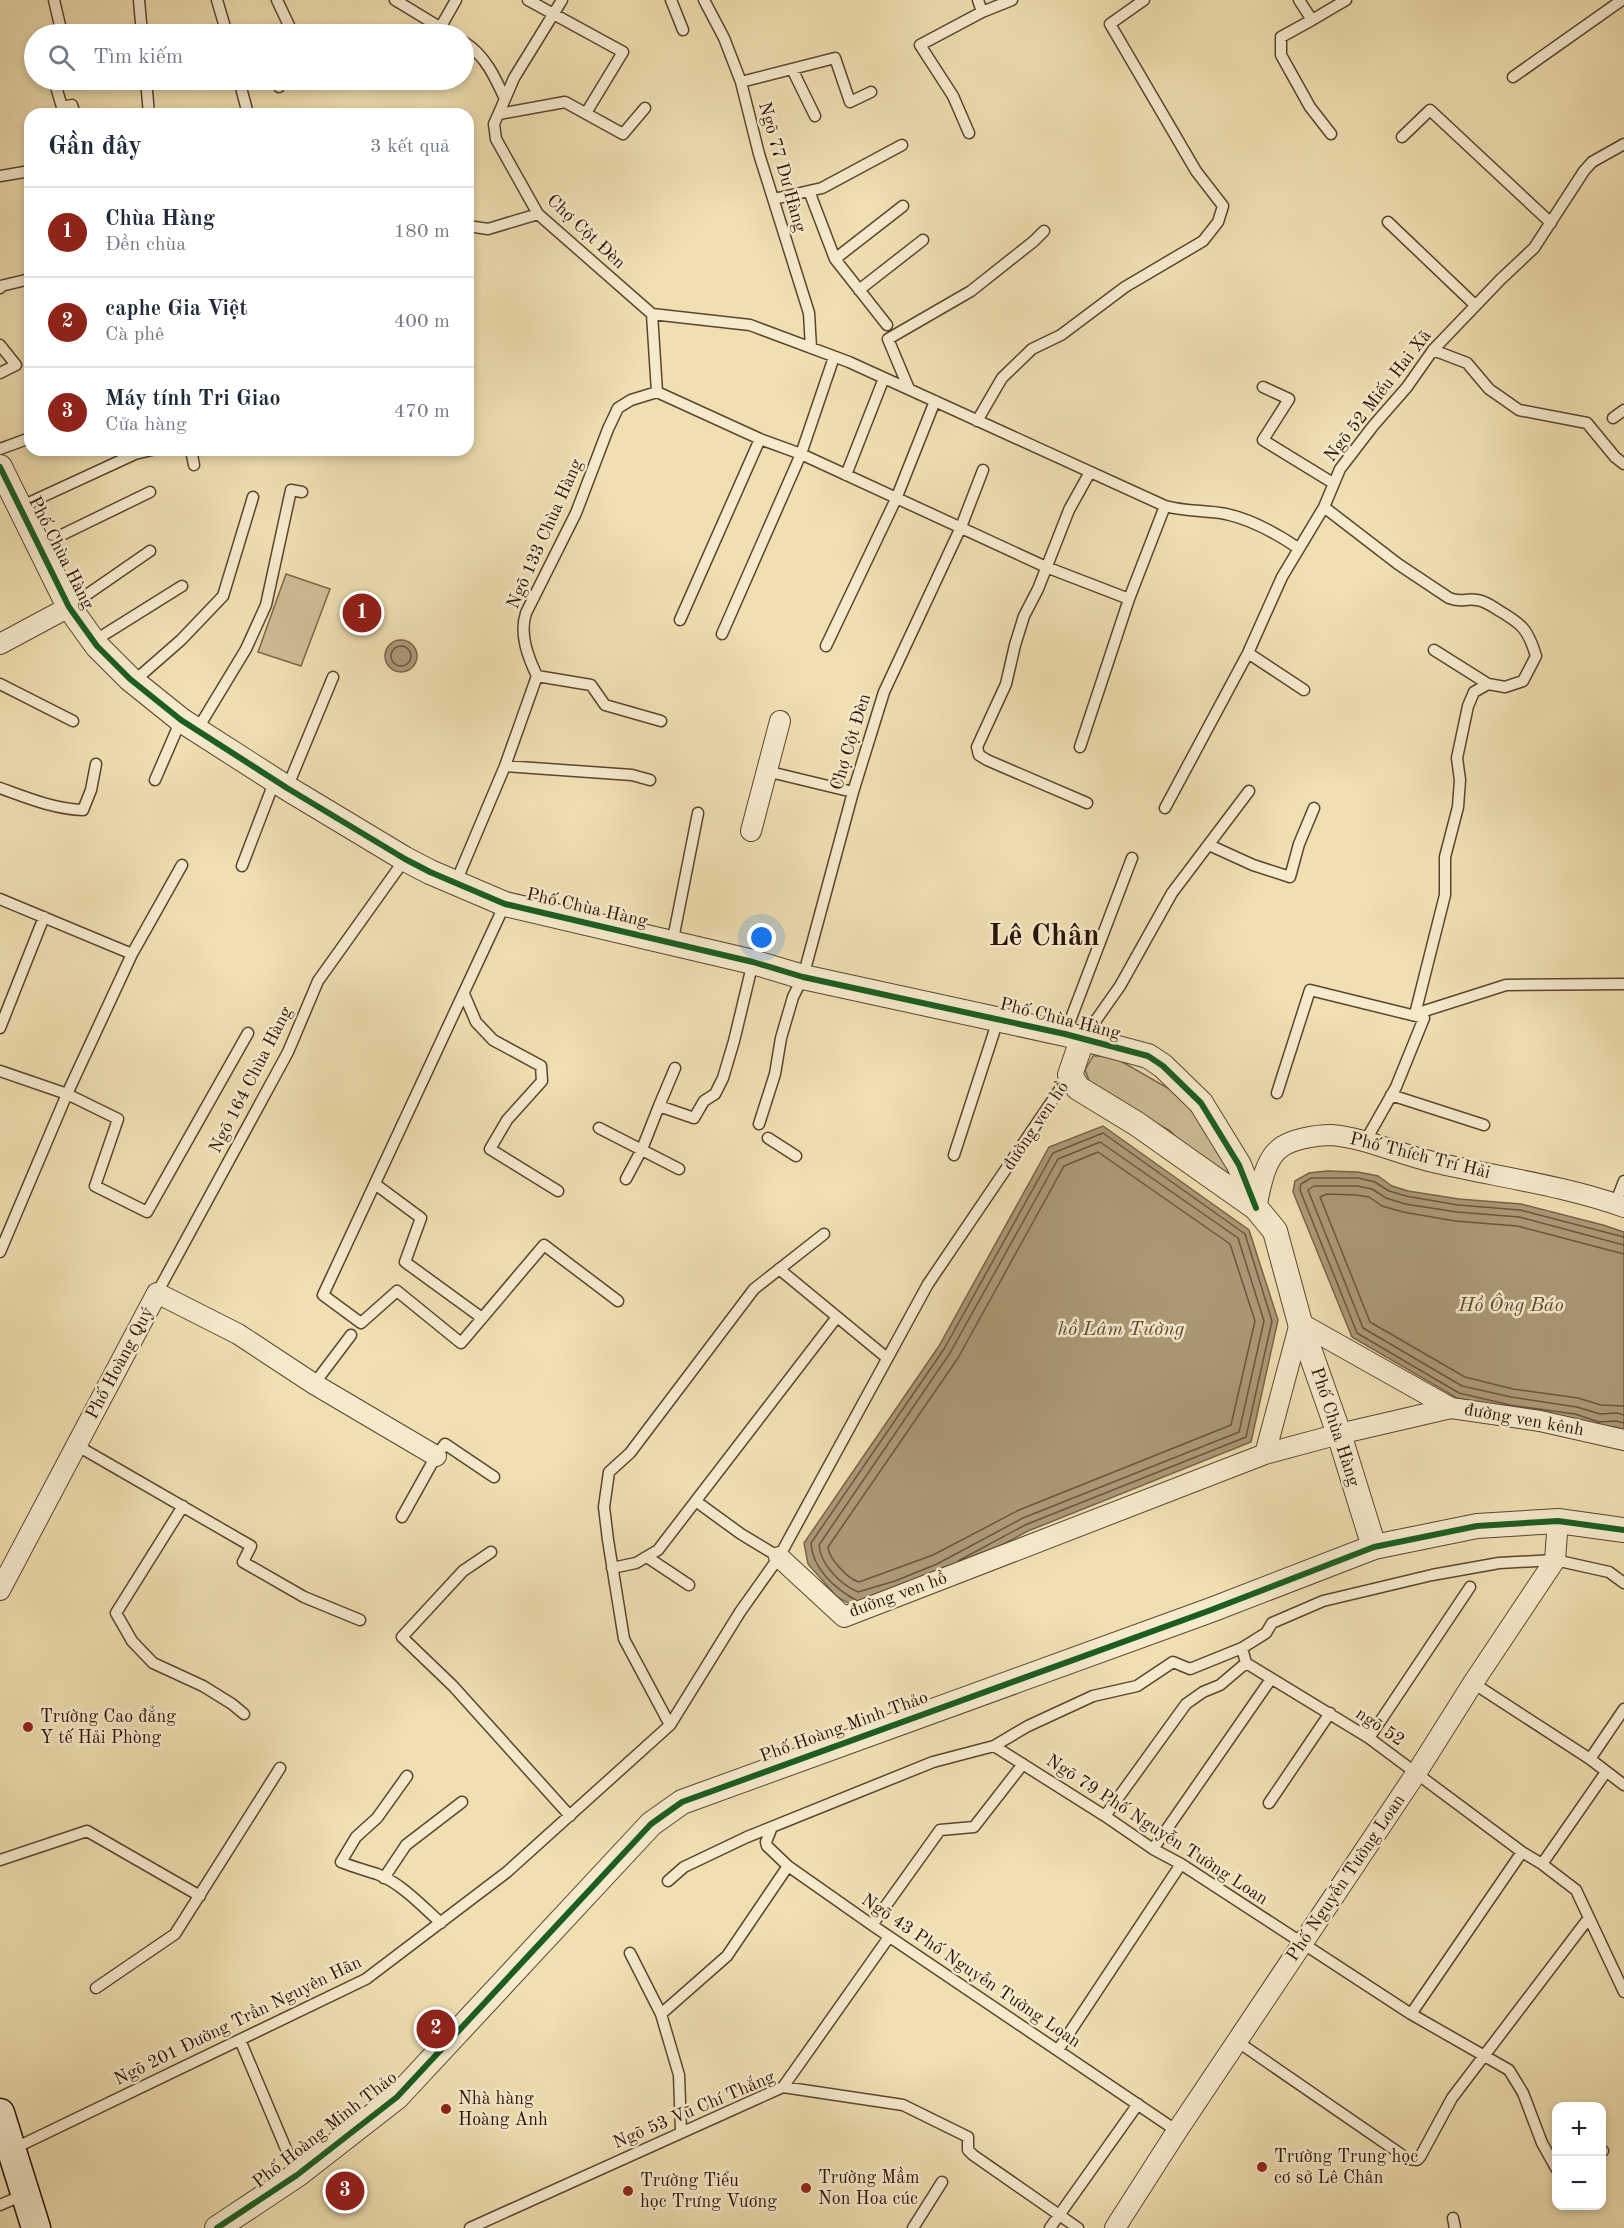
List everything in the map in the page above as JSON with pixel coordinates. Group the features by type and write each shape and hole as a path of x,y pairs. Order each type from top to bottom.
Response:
{"main road":[{"path":"0,2113 10,2150 12,2200 36,2228"}],"street":[{"name":"Phố Chùa Hàng","path":"0,466 69,607 94,641 133,682 189,725 405,859 429,872 505,904 753,962 803,977 1074,1037 1148,1056 1201,1103 1239,1165 1256,1208"},
{"path":"0,644 69,607"},
{"path":"751,831 780,721"},
{"name":"Phố Chùa Hàng","path":"1074,1037 1070,1075 1078,1088 1137,1125 1256,1208 1275,1231 1300,1323 1339,1434 1374,1547"},
{"name":"Phố Thích Trí Hải","path":"1256,1208 1265,1170 1279,1149 1302,1138 1330,1135 1366,1140 1431,1162 1535,1182 1619,1206"},
{"name":"Phố Hoàng Quý","path":"0,1590 157,1293 238,1334 314,1384 436,1456"},
{"path":"1264,1455 1300,1323"},
{"name":"đường ven kênh","path":"1300,1323 1451,1408 1540,1421 1624,1440"},
{"path":"1264,1455 1339,1434 1451,1408"},
{"name":"đường ven hồ","path":"779,1557 844,1617 1264,1455"},
{"name":"Phố Hoàng Minh Thảo","path":"217,2228 297,2175 397,2097 651,1824 682,1802 1211,1610 1374,1547 1477,1526 1558,1521 1624,1530"},
{"name":"Phố Nguyễn Tường Loan","path":"1115,2228 1555,1560 1558,1521"}],"lane":[{"path":"54,0 60,24"},
{"path":"139,0 141,24"},
{"path":"217,0 223,24"},
{"path":"277,0 288,24"},
{"path":"395,0 434,24"},
{"path":"442,24 456,0"},
{"path":"528,0 623,52 586,113"},
{"name":"Chợ Cột Đèn","path":"562,0 514,78 494,124 496,139 538,214 652,314"},
{"path":"671,0 683,30"},
{"name":"Ngõ 77 Dư Hàng","path":"704,0 724,38 741,82 759,154 809,313 811,348"},
{"path":"978,0 982,12"},
{"path":"969,133 953,96 920,45 982,12 1012,0"},
{"path":"977,421 1002,378 1032,349 1061,335 1125,287 1203,241 1218,222 1223,206 1196,171 1110,24 1143,0"},
{"path":"1299,0 1312,20"},
{"path":"1331,134 1310,107 1281,54 1281,37 1346,0"},
{"path":"1513,77 1622,0"},
{"path":"474,48 493,73 505,99"},
{"path":"741,82 835,58 850,102 871,92"},
{"path":"792,69 815,116"},
{"path":"57,90 62,108"},
{"path":"147,90 148,108"},
{"path":"242,90 246,108"},
{"path":"499,114 565,102 623,134 645,108"},
{"path":"1402,136 1430,110 1551,223"},
{"name":"Ngõ 52 Miếu Hai Xã","path":"1165,808 1248,652 1282,577 1324,507 1340,469 1434,350 1534,248 1588,167 1624,144"},
{"path":"774,199 822,188 902,145"},
{"path":"0,176 24,172"},
{"path":"809,191 835,259 887,324"},
{"path":"835,259 903,206"},
{"path":"474,227 488,229 538,214"},
{"path":"1388,222 1476,305"},
{"path":"909,389 888,339 971,291 1044,231"},
{"path":"859,290 923,240"},
{"path":"0,288 24,280"},
{"path":"1129,599 1046,567 801,454 760,439 657,392 652,314 750,325 884,378 1165,506 1184,511 1226,514 1271,530 1298,548"},
{"path":"0,345 16,365 0,373"},
{"path":"1434,350 1467,363 1489,388 1518,410 1587,423 1615,457 1624,464"},
{"path":"722,634 801,454 834,357"},
{"path":"846,476 884,378"},
{"path":"1263,387 1289,399 1263,440 1333,483"},
{"name":"Ngõ 133 Chùa Hàng","path":"537,676 528,656 522,626 526,613 576,513 618,408 632,399 657,392"},
{"path":"826,646 896,499 935,401"},
{"path":"1614,418 1624,410"},
{"path":"680,620 760,439"},
{"path":"0,449 24,440"},
{"path":"20,507 131,456"},
{"path":"192,456 194,465"},
{"name":"Chợ Cột Đèn","path":"759,1124 775,1074 781,1038 793,997 803,977 853,792 884,692 961,527 983,470"},
{"path":"1087,803 987,760 979,755 976,747 1006,684 1015,645 1069,510 1090,472"},
{"path":"155,780 189,725 246,649 266,605 291,490 302,492"},
{"path":"39,546 150,492"},
{"path":"133,682 181,640 223,596 253,497"},
{"path":"1080,747 1129,599 1165,506"},
{"path":"1324,507 1398,564 1449,598 1458,602 1477,600 1485,602 1520,623 1530,637 1536,656 1523,681 1505,687 1488,684 1434,650"},
{"path":"69,607 150,551"},
{"path":"94,641 183,586"},
{"path":"1248,652 1304,690"},
{"path":"456,882 505,766 537,676 591,685 605,705 661,722"},
{"path":"242,866 333,677"},
{"path":"0,684 73,721"},
{"path":"1415,1014 1445,895 1445,857 1458,807 1460,780 1457,758 1464,722 1474,692 1488,684"},
{"path":"0,788 66,810 83,810 91,790 96,764"},
{"path":"505,766 632,775 650,780"},
{"path":"766,771 853,792"},
{"path":"1074,1037 1120,986 1172,893 1249,791"},
{"path":"1209,844 1253,865 1290,877 1299,844 1314,808"},
{"path":"672,944 698,813"},
{"path":"1074,1037 1132,858"},
{"name":"Ngõ 164 Chùa Hàng","path":"157,1293 288,1052 318,981 405,859"},
{"path":"0,1252 67,1094 132,954 182,865"},
{"path":"0,899 132,954"},
{"path":"505,904 323,1295 361,1323 397,1291 461,1343 544,1245 618,1301"},
{"path":"0,1028 44,917"},
{"path":"660,1106 694,1118 704,1101 715,1094 723,1078 734,1041 753,962"},
{"path":"1415,1014 1506,985 1624,984"},
{"path":"1277,1093 1310,990 1424,1018 1391,1095 1366,1140"},
{"path":"464,994 476,1022 492,1040 541,1066 542,1081 507,1120 490,1149 558,1191"},
{"path":"954,1155 998,1020"},
{"path":"0,1071 67,1094 118,1119 95,1186 147,1212 248,1033"},
{"path":"626,1179 642,1149 675,1068"},
{"name":"đường ven hồ","path":"779,1557 928,1284 1070,1075"},
{"path":"1391,1095 1484,1125"},
{"path":"599,1128 679,1169"},
{"path":"768,1138 796,1156"},
{"path":"1619,1206 1624,1181"},
{"path":"375,1184 421,1218 405,1262 482,1318"},
{"path":"669,1725 624,1639 604,1507 609,1472 630,1453 754,1289 824,1234"},
{"path":"779,1269 887,1358"},
{"path":"612,1568 636,1563 658,1550 837,1317"},
{"path":"314,1384 351,1335"},
{"path":"402,1517 445,1444 494,1477"},
{"path":"76,1445 251,1546 243,1562 304,1597 360,1620"},
{"path":"697,1502 741,1534 779,1557"},
{"path":"183,1506 116,1613 132,1641 153,1663 202,1686 244,1714"},
{"path":"491,1552 463,1571 402,1636 453,1686 570,1816"},
{"path":"647,1557 688,1586"},
{"name":"Ngõ 201 Đường Trần Nguyên Hãn","path":"10,2150 366,1979 441,1923 507,1872 669,1725 740,1612 779,1557"},
{"path":"668,1881 684,1867 772,1827 933,1762 994,1746 1028,1726 1093,1696 1137,1686 1173,1662 1190,1669 1242,1647 1266,1633 1272,1623 1323,1600 1432,1575 1499,1563 1555,1560 1609,1572 1624,1583"},
{"path":"1369,1738 1470,1587"},
{"path":"1105,1816 1186,1704 1220,1684 1246,1663 1242,1647"},
{"name":"ngõ 52","path":"1246,1663 1369,1738 1576,1890 1624,1992"},
{"path":"1153,1849 1271,1679"},
{"path":"1473,1683 1590,1759 1624,1785"},
{"path":"1590,1759 1624,1709"},
{"path":"1269,1803 1330,1713"},
{"name":"Ngõ 79 Phố Nguyễn Tường Loan","path":"994,1746 1411,2014 1509,2070 1523,2094 1542,2143 1552,2160"},
{"path":"872,1925 940,1830 974,1827 1023,1764"},
{"path":"96,1988 175,1934 280,1768"},
{"path":"1542,1864 1606,1772"},
{"path":"407,1776 377,1818 356,1837 341,1862 384,1878 400,1887 441,1923"},
{"path":"384,1878 406,1845 462,1802"},
{"name":"Ngõ 43 Phố Nguyễn Tường Loan","path":"772,1827 766,1842 767,1846 788,1866 889,1937 1177,2131"},
{"path":"0,1860 87,1831 200,1896"},
{"path":"1411,2014 1522,1852"},
{"path":"1058,2050 1180,1864"},
{"path":"661,2014 727,1956 788,1866"},
{"path":"1238,2042 1408,2159 1413,2160 1420,2157 1452,2098 1588,1919"},
{"path":"783,2087 889,1937"},
{"path":"630,1953 661,2014 680,2075 681,2131"},
{"path":"240,2040 297,2175"},
{"name":"Ngõ 53 Vũ Chí Thắng","path":"470,2228 783,2087 903,2105 966,2135 969,2139 968,2150 973,2155 1078,2228"},
{"path":"1050,2228 1138,2104"},
{"path":"913,2228 942,2182"}],"shaded area":[{"path":"286,574 330,589 301,666 258,652"},
{"path":"1093,1056 1112,1056 1185,1098 1205,1127 1229,1172 1218,1177 1169,1130 1092,1088 1085,1070"}],"water":[{"path":"401,640 413,644 417,656 413,668 401,672 389,668 385,656 389,644"},
{"name":"hồ Lâm Tường","path":"1103,1126 1249,1230 1278,1320 1251,1442 1028,1531 943,1576 856,1607 837,1597 808,1564 804,1543 939,1346 1049,1147"},
{"name":"Hồ Ông Báo","path":"1358,1172 1378,1176 1392,1186 1408,1191 1459,1199 1521,1204 1624,1232 1624,1430 1616,1427 1599,1428 1457,1398 1352,1337 1293,1192 1295,1181 1309,1173"}],"cycle path":[{"path":"0,467 69,607 97,646 130,679 181,720 287,788 405,859 505,904 753,962 803,977 1065,1034 1148,1056 1163,1066 1201,1103 1239,1165 1256,1208"},
{"path":"217,2228 297,2175 397,2097 651,1824 682,1802 1211,1610 1374,1547 1477,1526 1558,1521 1624,1530"}],"place":[{"name":"Chùa Hàng","path":"362,613"},
{"name":"Trường Cao đẳng Y tế Hải Phòng","path":"28,1727"},
{"name":"caphe Gia Việt","path":"436,2029"},
{"name":"Nhà hàng Hoàng Anh","path":"446,2109"},
{"name":"Trường Trung học cơ sở Lê Chân","path":"1262,2167"},
{"name":"Trường Mầm Non Hoa cúc","path":"806,2188"},
{"name":"Máy tính Tri Giao","path":"345,2191"},
{"name":"Trường Tiểu học Trưng Vương","path":"628,2191"}],"district":[{"name":"Lê Chân","path":"1044,937"}]}
